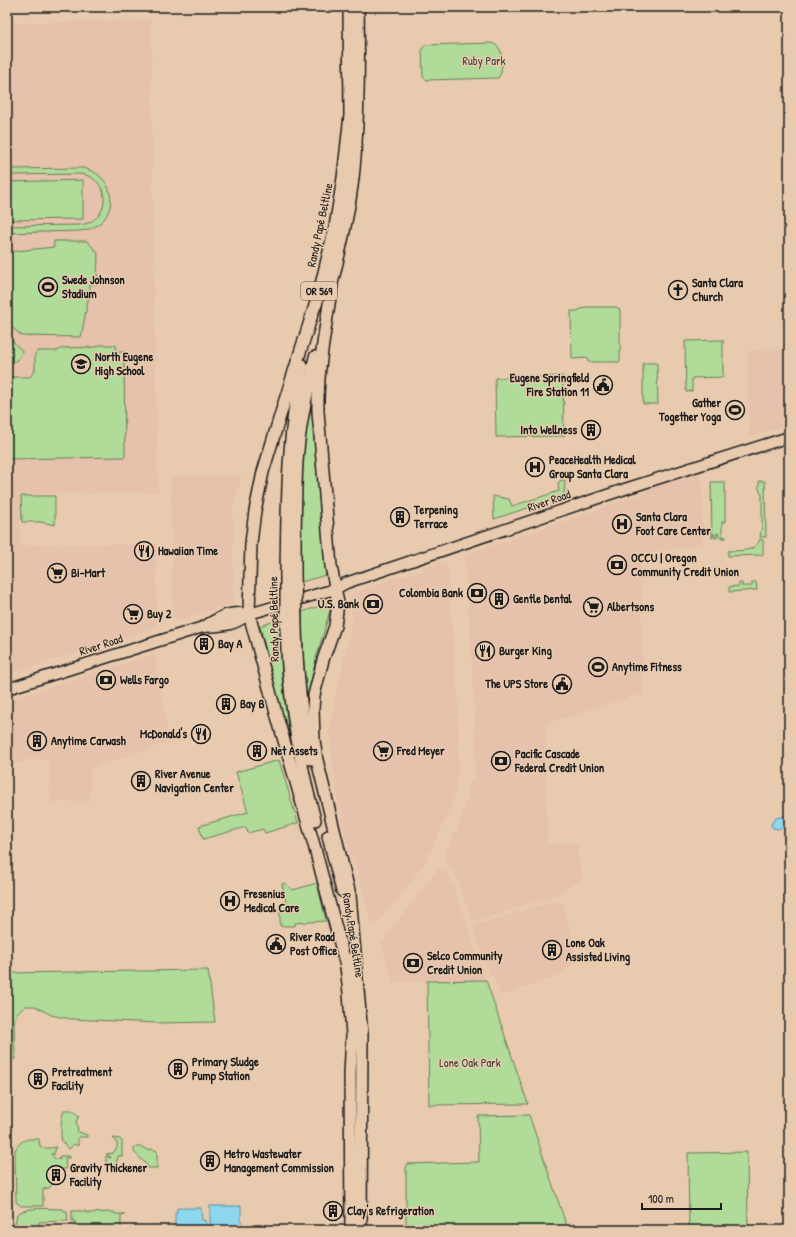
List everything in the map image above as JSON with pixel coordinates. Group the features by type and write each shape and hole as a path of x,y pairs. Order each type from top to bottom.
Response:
{"highway":[{"name":"Randy Papé Beltline","path":"349,7 350,115 343,178 335,227 317,299 300,378 292,423 287,489 291,574 289,680 296,734 306,788 332,888 341,932 351,965 362,1034 361,1230"},
{"name":"Randy Papé Beltline","path":"291,574 297,461 309,381 345,227 354,170 358,114 358,7"},
{"path":"332,284 319,370 318,412 331,566 338,600 335,626 314,695 313,709 314,740 320,774 350,895 351,965"},
{"path":"317,299 263,472 255,511 251,543 249,614 314,845 351,965"},
{"name":"Randy Papé Beltline","path":"351,965 349,993 352,1035 350,1073 351,1230"}],"main road":[{"name":"River Road","path":"7,689 203,627 220,617 238,611 249,614 335,588 342,589 386,573 409,562 628,488 789,437"}],"shaded area":[{"name":"North Eugene High School","path":"151,20 158,492 19,494 20,545 156,544 157,627 7,675 7,23"},
{"path":"789,350 789,424 749,437 748,351"},
{"path":"696,475 701,478 702,482 703,544 641,554 643,693 545,724 547,844 578,843 578,858 583,878 554,896 476,921 473,920 453,868 447,862 445,855 462,818 471,782 474,780 476,772 475,713 465,558 467,554 639,495 655,487"},
{"path":"171,476 242,476 233,505 233,604 179,621 173,616"},
{"path":"439,563 446,565 448,570 458,695 459,759 455,795 426,861 404,891 376,924 372,922 370,917 354,857 350,854 338,801 329,731 350,634 352,616 349,595"},
{"path":"154,654 170,742 90,768 90,801 50,802 49,759 25,760 25,762 7,763 7,701"},
{"path":"443,868 448,872 486,980 393,982 381,943 436,872"},
{"path":"551,902 562,902 572,935 568,947 574,947 575,963 557,977 500,996 495,980 489,972 474,931 475,927 477,925"}],"green space":[{"name":"Ruby Park","path":"491,43 498,47 501,54 502,68 498,78 427,80 423,77 422,49 425,45"},
{"path":"83,168 96,173 104,181 109,191 111,202 108,212 102,221 92,228 79,231 7,233 7,226 79,225 90,222 98,216 103,208 104,199 98,182 90,177 79,174 7,175 7,169"},
{"path":"83,180 83,219 7,220 7,182"},
{"name":"Swede Johnson Stadium","path":"54,241 87,241 98,253 97,284 90,284 81,337 22,336 7,323 7,252 54,247"},
{"path":"586,307 617,307 620,310 620,362 588,362 588,358 572,359 571,311 577,311"},
{"path":"7,335 22,351 21,356 7,368"},
{"path":"723,340 723,377 692,378 692,391 686,392 685,341"},
{"path":"99,345 116,345 116,352 124,352 125,457 7,459 7,380 11,376 30,377 35,370 35,354 38,351 57,351 63,348 97,347"},
{"path":"643,363 657,363 658,404 643,404"},
{"path":"563,376 564,436 496,437 495,378"},
{"path":"311,392 313,392 316,462 326,575 301,582 299,530 302,460"},
{"path":"561,480 565,480 564,496 494,519 493,496 509,499 512,506 559,491 558,483"},
{"path":"759,481 765,481 766,537 760,537 762,526 762,495 759,489"},
{"path":"711,482 725,482 725,522 722,522 722,536 726,538 720,538 717,533 717,538 715,538 715,534 713,534 712,538"},
{"path":"21,496 55,496 55,525 41,522 22,522"},
{"path":"760,539 763,540 762,555 728,556 728,551 747,550 755,547"},
{"path":"752,582 756,582 757,590 729,592 729,587 739,586 739,583 742,583 742,586 752,586"},
{"path":"329,603 331,607 317,655 306,707 304,689 302,612"},
{"path":"280,619 282,677 289,736 287,736 260,626"},
{"path":"279,760 298,823 265,833 263,829 248,833 246,827 203,839 199,826 248,812 236,772"},
{"path":"284,883 293,890 317,883 326,921 295,923 295,926 280,926 280,904 286,902 282,884"},
{"path":"208,970 215,1022 158,1023 71,1019 51,1015 35,1006 26,1006 17,1013 14,1022 15,1059 7,1059 7,973"},
{"name":"Lone Oak Park","path":"486,980 528,1104 429,1105 427,981"},
{"path":"64,1110 72,1110 79,1116 76,1122 77,1131 78,1133 87,1135 87,1137 78,1137 78,1146 74,1144 69,1149 63,1143 61,1138"},
{"path":"529,1115 568,1230 406,1230 406,1164 479,1162 478,1116"},
{"path":"113,1138 120,1139 122,1141 122,1156 118,1156 116,1165 106,1165 106,1156 111,1157 106,1154 113,1153 117,1148 117,1143"},
{"path":"28,1139 39,1139 40,1146 43,1148 56,1147 54,1155 52,1153 51,1154 55,1159 60,1160 58,1158 60,1156 70,1156 69,1158 65,1158 66,1169 48,1170 48,1180 52,1181 52,1185 49,1188 43,1189 43,1206 21,1206 16,1202 15,1151 23,1141"},
{"path":"134,1147 142,1147 147,1150 152,1149 157,1151 157,1168 148,1168 147,1165 134,1152"},
{"path":"747,1152 748,1229 689,1229 688,1153"},
{"path":"39,1208 63,1209 64,1211 67,1211 68,1221 39,1222 39,1230 11,1230 15,1224 17,1214 22,1211"},
{"path":"72,1211 86,1211 86,1213 114,1212 115,1214 125,1214 121,1215 121,1230 75,1230 75,1221 72,1221"}],"water":[{"path":"789,815 789,825 778,829 772,827 771,824 776,818"},
{"path":"210,1206 241,1206 241,1230 210,1230"},
{"path":"177,1208 201,1208 202,1220 206,1221 206,1230 175,1230 175,1213 177,1213"}],"place":[{"name":"Swede Johnson Stadium","path":"48,287"},
{"name":"Santa Clara Church","path":"678,290"},
{"name":"North Eugene High School","path":"81,364"},
{"name":"Eugene Springfield Fire Station 11","path":"603,385"},
{"name":"Gather Together Yoga","path":"735,410"},
{"name":"Into Wellness","path":"591,430"},
{"name":"PeaceHealth Medical Group Santa Clara","path":"535,467"},
{"name":"Terpening Terrace","path":"400,517"},
{"name":"Santa Clara Foot Care Center","path":"622,524"},
{"name":"Hawaiian Time","path":"144,551"},
{"name":"OCCU | Oregon Community Credit Union","path":"617,565"},
{"name":"Bi-Mart","path":"57,573"},
{"name":"Colombia Bank","path":"477,593"},
{"name":"Gentle Dental","path":"499,599"},
{"name":"U.S. Bank","path":"373,604"},
{"name":"Albertsons","path":"593,607"},
{"name":"Buy 2","path":"133,614"},
{"name":"Bay A","path":"204,644"},
{"name":"Burger King","path":"485,651"},
{"name":"Anytime Fitness","path":"598,667"},
{"name":"Wells Fargo","path":"106,680"},
{"name":"The UPS Store","path":"562,684"},
{"name":"Bay B","path":"226,704"},
{"name":"McDonald's","path":"201,734"},
{"name":"Anytime Carwash","path":"37,741"},
{"name":"Net Assets","path":"257,751"},
{"name":"Fred Meyer","path":"383,751"},
{"name":"Pacific Cascade Federal Credit Union","path":"501,761"},
{"name":"River Avenue Navigation Center","path":"141,781"},
{"name":"Fresenius Medical Care","path":"230,901"},
{"name":"River Road Post Office","path":"276,944"},
{"name":"Lone Oak Assisted Living","path":"552,950"},
{"name":"Selco Community Credit Union","path":"413,963"},
{"name":"Primary Sludge Pump Station","path":"178,1069"},
{"name":"Pretreatment Facility","path":"38,1079"},
{"name":"Metro Wastewater Management Commission","path":"210,1161"},
{"name":"Gravity Thickener Facility","path":"56,1175"},
{"name":"Clay's Refrigeration","path":"333,1211"}]}
